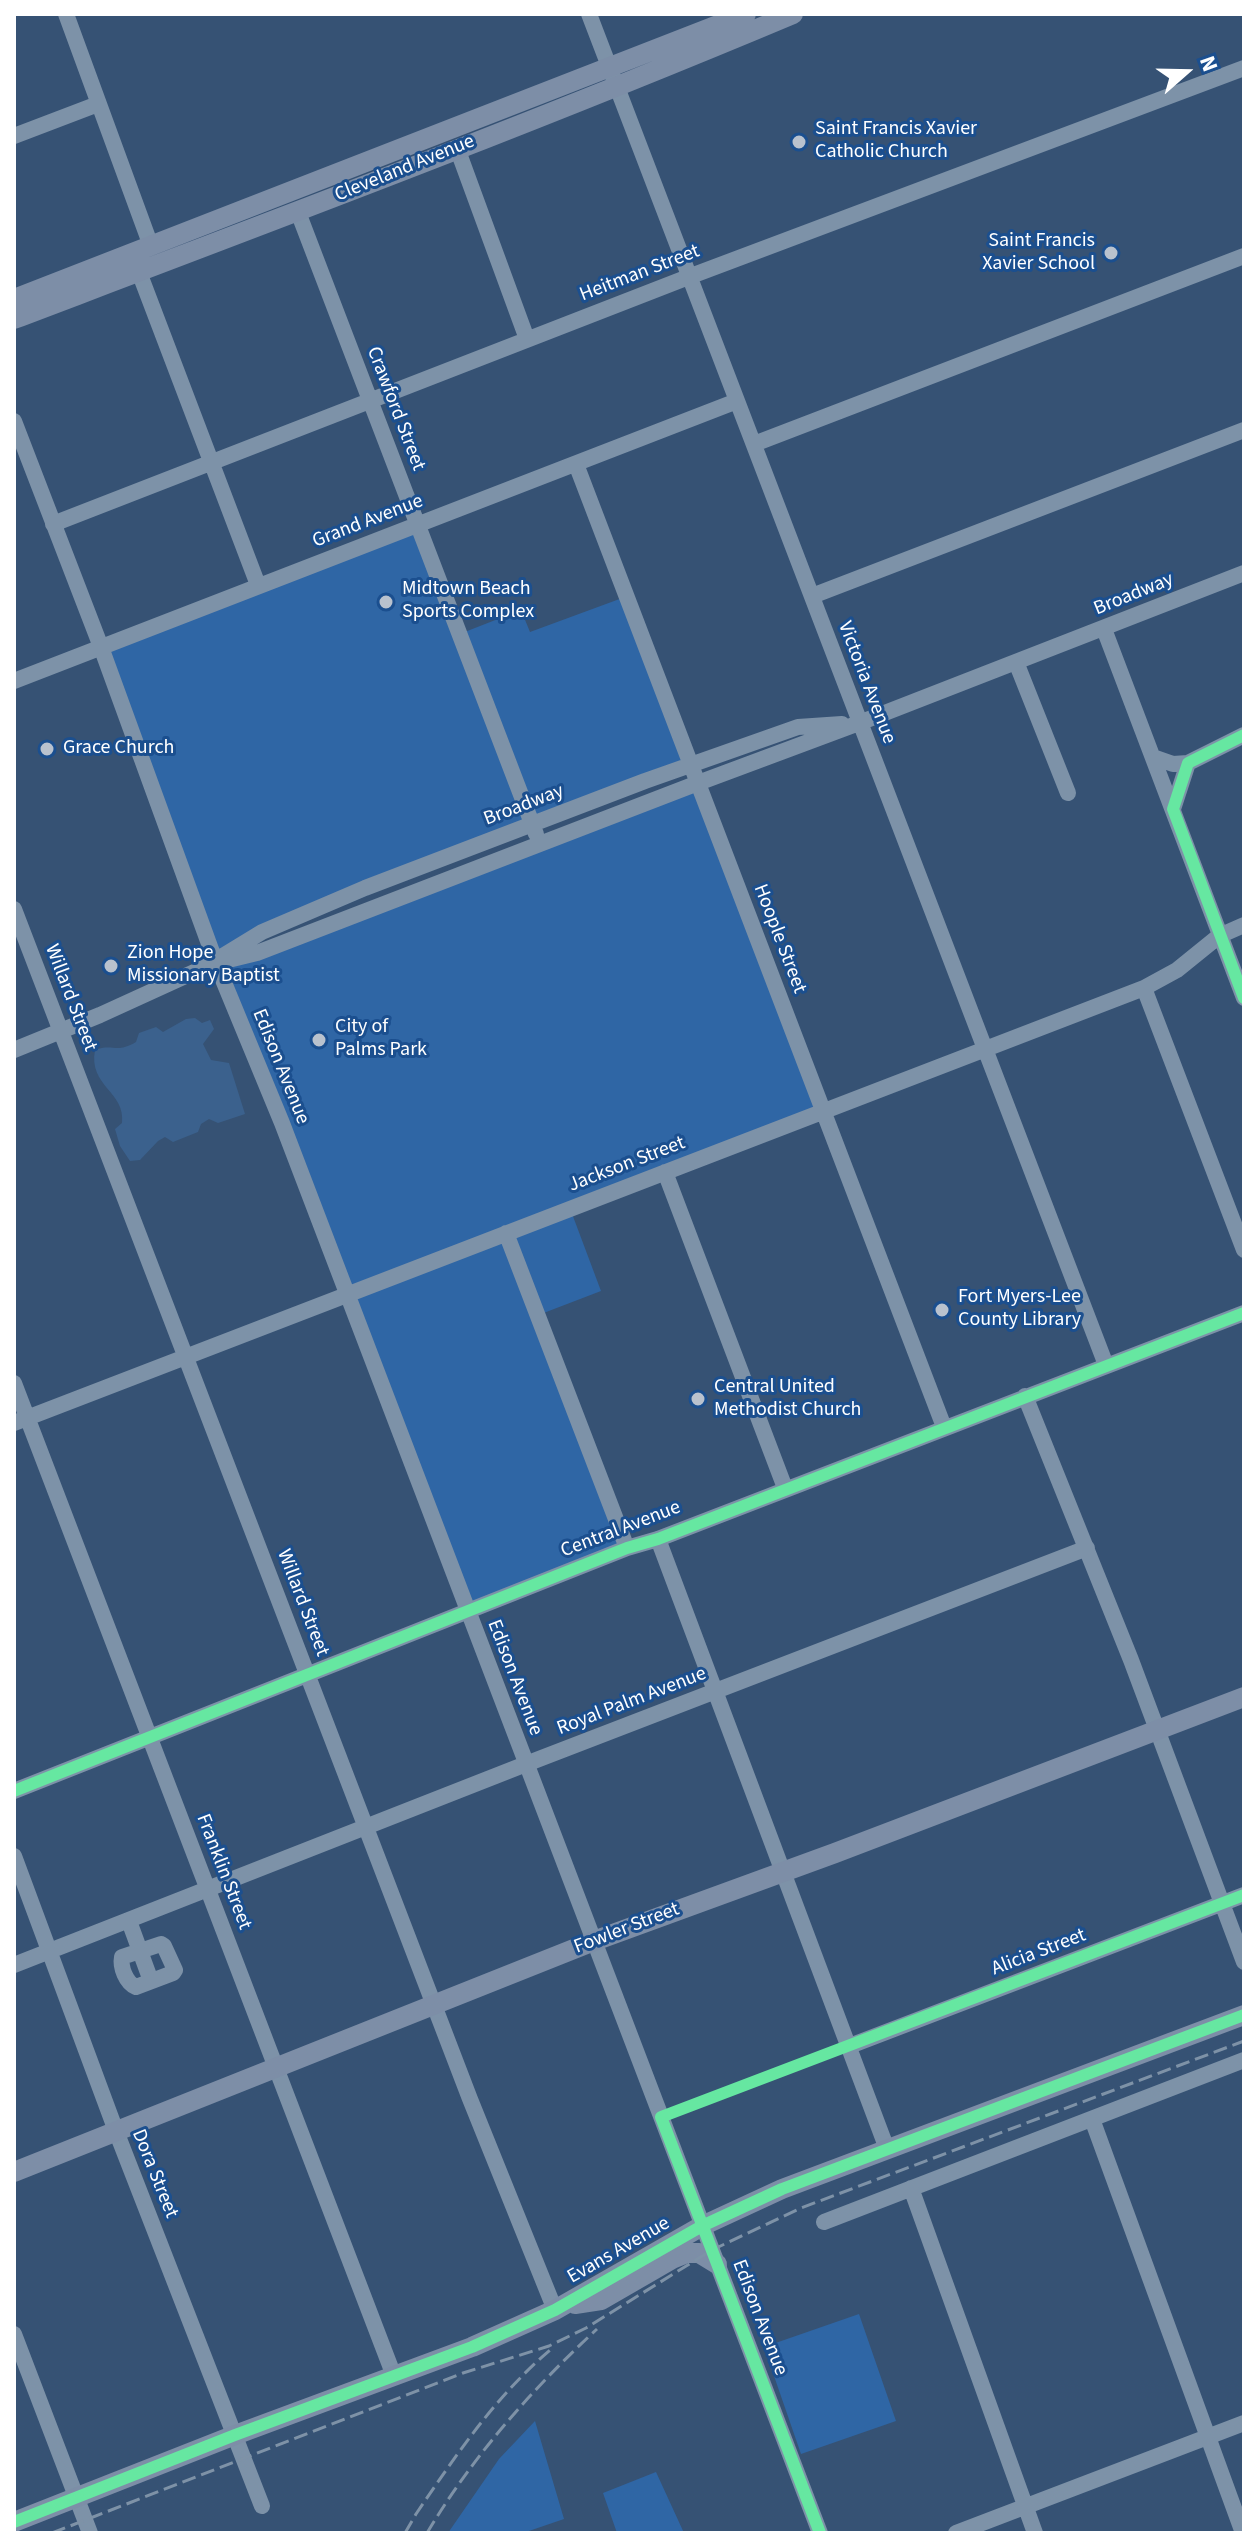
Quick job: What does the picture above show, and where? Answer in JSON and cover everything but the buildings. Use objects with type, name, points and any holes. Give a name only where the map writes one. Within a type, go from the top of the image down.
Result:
[{"type":"main road","name":"Cleveland Avenue","points":[[14,319],[298,212],[457,148],[746,14]]},
{"type":"main road","name":"Cleveland Avenue","points":[[14,299],[333,175],[793,14]]},
{"type":"main road","points":[[298,212],[313,192],[333,175]]},
{"type":"main road","name":"Fowler Street","points":[[14,2172],[594,1941],[1244,1697]]},
{"type":"main road","name":"Evans Avenue","points":[[14,2522],[472,2347],[559,2308],[702,2226],[782,2189],[1244,2015]]},
{"type":"main road","points":[[559,2308],[601,2300],[687,2253],[699,2253],[717,2264]]},
{"type":"street","points":[[66,14],[151,246]]},
{"type":"street","name":"Victoria Avenue","points":[[589,14],[1106,1365]]},
{"type":"street","name":"Heitman Street","points":[[53,524],[691,276],[1244,68]]},
{"type":"street","points":[[14,136],[98,104]]},
{"type":"street","points":[[457,148],[527,339]]},
{"type":"street","name":"Crawford Street","points":[[298,212],[540,845]]},
{"type":"street","points":[[754,444],[1244,256]]},
{"type":"street","points":[[139,272],[258,585]]},
{"type":"street","name":"Grand Avenue","points":[[14,681],[737,401]]},
{"type":"street","name":"Edison Avenue","points":[[14,421],[101,647],[216,963],[282,1123],[820,2533]]},
{"type":"street","points":[[812,596],[1244,430]]},
{"type":"street","name":"Hoople Street","points":[[576,464],[944,1427]]},
{"type":"street","name":"Broadway","points":[[14,1050],[216,963],[257,953],[1244,573]]},
{"type":"street","points":[[1104,629],[1244,998]]},
{"type":"street","points":[[1016,662],[1068,793]]},
{"type":"street","name":"Broadway","points":[[216,963],[262,932],[365,888],[690,764],[798,727],[859,723]]},
{"type":"street","points":[[1153,757],[1173,764],[1188,763],[1244,735]]},
{"type":"street","points":[[1173,809],[1188,763]]},
{"type":"street","name":"Willard Street","points":[[14,909],[501,2178],[559,2308]]},
{"type":"street","name":"Jackson Street","points":[[21,1420],[1144,988],[1177,970],[1219,936],[1244,925]]},
{"type":"street","points":[[1144,988],[1244,1250]]},
{"type":"street","points":[[665,1172],[785,1488]]},
{"type":"street","points":[[506,1233],[627,1548]]},
{"type":"street","name":"Central Avenue","points":[[14,1791],[627,1548],[658,1539],[1244,1313]]},
{"type":"street","name":"Franklin Street","points":[[14,1383],[21,1420],[149,1738],[394,2376]]},
{"type":"street","points":[[1025,1396],[1178,1780],[1244,1962]]},
{"type":"street","points":[[658,1539],[887,2149]]},
{"type":"street","name":"Royal Palm Avenue","points":[[14,1965],[1087,1548]]},
{"type":"street","name":"Dora Street","points":[[14,1856],[116,2131],[262,2506]]},
{"type":"street","name":"Alicia Street","points":[[847,2047],[1244,1895]]},
{"type":"street","points":[[129,1921],[140,1951]]},
{"type":"street","points":[[161,1944],[175,1970],[133,1986],[121,1964],[122,1957],[140,1951],[161,1944]]},
{"type":"street","points":[[824,2222],[1244,2060]]},
{"type":"street","points":[[1092,2119],[1243,2533]]},
{"type":"street","points":[[911,2188],[1035,2533]]},
{"type":"street","points":[[14,2334],[90,2533]]},
{"type":"street","points":[[956,2533],[1244,2423]]},
{"type":"shaded area","points":[[415,527],[457,635],[521,610],[530,632],[625,597],[687,762],[217,958],[105,648]]},
{"type":"shaded area","name":"City of Palms Park","points":[[696,786],[819,1109],[348,1291],[220,964]]},
{"type":"shaded area","points":[[195,1018],[202,1023],[210,1020],[214,1029],[203,1044],[211,1060],[229,1063],[245,1114],[218,1123],[209,1119],[201,1124],[198,1132],[173,1142],[165,1137],[140,1160],[130,1161],[120,1146],[115,1129],[122,1123],[122,1112],[97,1072],[95,1050],[124,1047],[136,1042],[139,1033],[156,1027],[163,1032],[186,1019]]},
{"type":"shaded area","points":[[571,1211],[601,1291],[541,1314],[511,1234]]},
{"type":"shaded area","points":[[505,1236],[624,1546],[469,1609],[350,1296]]},
{"type":"shaded area","points":[[859,2314],[896,2421],[801,2454],[764,2347]]},
{"type":"shaded area","points":[[535,2421],[564,2519],[523,2533],[448,2533],[499,2459]]},
{"type":"shaded area","points":[[656,2472],[684,2533],[617,2533],[603,2493]]},
{"type":"railway","points":[[52,2533],[463,2373],[549,2346],[586,2328],[712,2250],[801,2208],[1244,2041]]},
{"type":"railway","points":[[427,2533],[504,2425],[597,2329]]},
{"type":"railway","points":[[405,2533],[477,2428],[511,2387],[550,2350]]},
{"type":"cycle path","points":[[1244,735],[1188,763],[1173,809],[1244,998]]},
{"type":"cycle path","points":[[14,1791],[627,1548],[658,1539],[1244,1313]]},
{"type":"cycle path","points":[[820,2533],[661,2117],[1244,1895]]},
{"type":"cycle path","points":[[14,2522],[472,2347],[555,2310],[702,2226],[782,2189],[1244,2015]]},
{"type":"place","name":"Saint Francis Xavier Catholic Church","points":[[799,142]]},
{"type":"place","name":"Saint Francis Xavier School","points":[[1111,253]]},
{"type":"place","name":"Midtown Beach Sports Complex","points":[[386,602]]},
{"type":"place","name":"Grace Church","points":[[47,749]]},
{"type":"place","name":"Zion Hope Missionary Baptist","points":[[111,966]]},
{"type":"place","name":"City of Palms Park","points":[[319,1040]]},
{"type":"place","name":"Fort Myers-Lee County Library","points":[[942,1310]]},
{"type":"place","name":"Central United Methodist Church","points":[[698,1399]]}]
